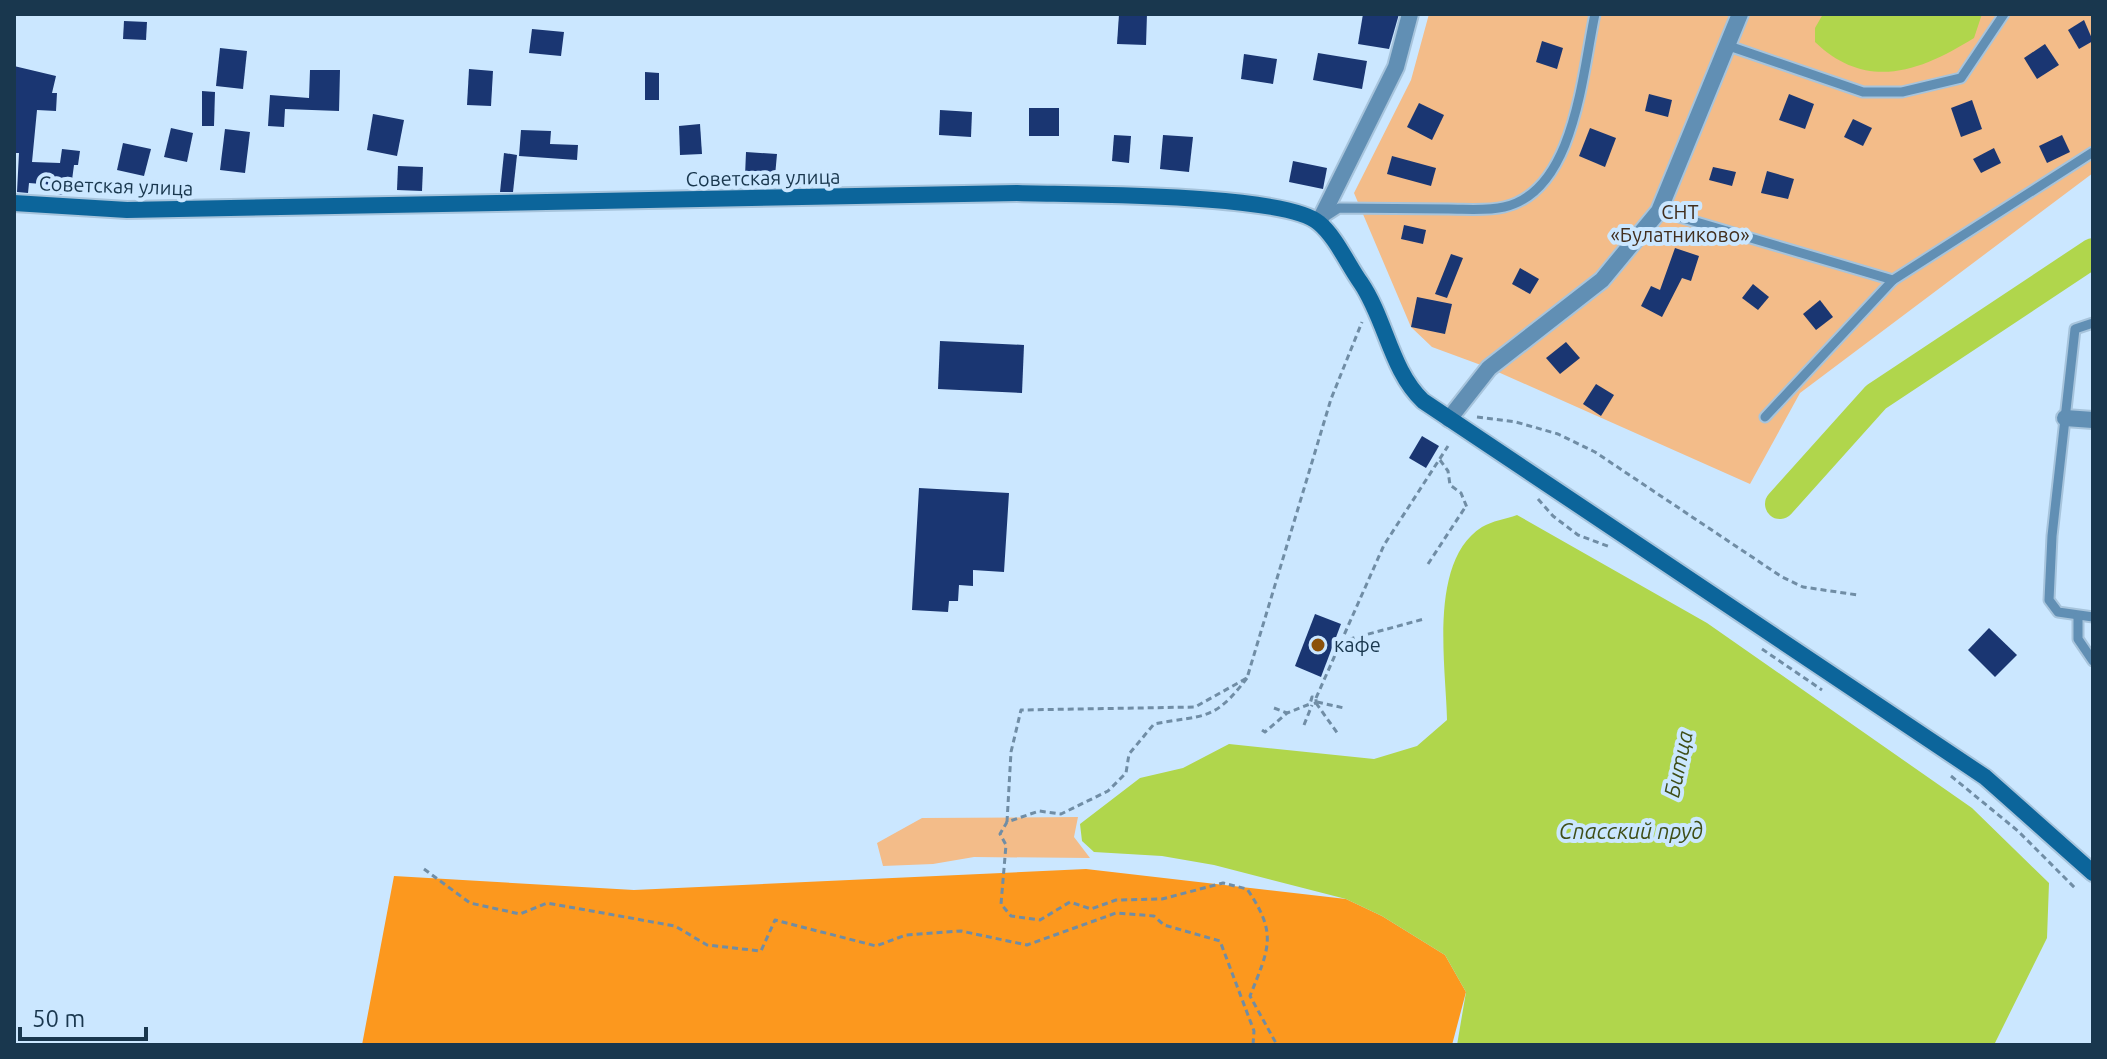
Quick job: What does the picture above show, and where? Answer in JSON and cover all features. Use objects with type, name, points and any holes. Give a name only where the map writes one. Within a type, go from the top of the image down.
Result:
[{"type":"street","points":[[1410,14],[1396,67],[1319,222],[1371,298],[1409,388],[1449,419],[1985,777],[2093,873]]},
{"type":"street","points":[[1449,419],[1489,368],[1602,280],[1659,211],[1740,14]]},
{"type":"street","name":"Советская улица","points":[[14,203],[127,210],[1017,193],[1192,199],[1280,209],[1319,222]]},
{"type":"street","points":[[2065,418],[2093,420]]},
{"type":"lane","points":[[1319,222],[1339,208],[1503,208],[1526,199],[1552,174],[1569,137],[1595,14]]},
{"type":"lane","points":[[1726,45],[1863,92],[1902,92],[1961,78],[2004,14]]},
{"type":"lane","points":[[1765,417],[1893,280],[2093,152]]},
{"type":"lane","points":[[1659,211],[1893,280]]},
{"type":"lane","points":[[2093,323],[2075,329],[2052,536],[2049,600],[2058,612],[2093,617]]},
{"type":"lane","points":[[2078,617],[2078,639],[2093,661]]},
{"type":"path","points":[[1007,822],[1039,811],[1061,814],[1108,791],[1126,773],[1129,754],[1154,724],[1202,719],[1231,699],[1247,678],[1331,399],[1363,319],[1369,332]]},
{"type":"path","points":[[1449,419],[1470,416],[1516,422],[1558,434],[1595,452],[1782,577],[1803,587],[1858,595]]},
{"type":"path","points":[[1304,725],[1384,545],[1448,446]]},
{"type":"path","points":[[1428,564],[1467,508],[1461,493],[1450,485],[1448,471],[1439,460]]},
{"type":"path","points":[[1536,497],[1553,516],[1578,535],[1618,552]]},
{"type":"path","points":[[1339,642],[1424,619]]},
{"type":"path","points":[[1754,643],[1778,663],[1827,693]]},
{"type":"path","points":[[1247,678],[1195,707],[1021,710],[1011,752],[1007,822],[1000,834],[1006,845],[1001,904],[1011,916],[1040,920],[1070,902],[1091,909],[1116,900],[1162,899],[1223,883],[1247,889],[1267,921],[1268,943],[1250,996],[1277,1045]]},
{"type":"path","points":[[1314,702],[1338,734]]},
{"type":"path","points":[[1262,730],[1265,732],[1287,713],[1314,702],[1344,708]]},
{"type":"path","points":[[1274,708],[1287,713]]},
{"type":"path","points":[[1942,769],[2018,831],[2076,889]]},
{"type":"path","points":[[424,869],[470,903],[520,914],[547,903],[675,926],[707,945],[761,951],[775,920],[876,946],[906,935],[961,931],[1027,945],[1116,913],[1154,916],[1164,925],[1220,941],[1254,1031],[1253,1045]]},
{"type":"green space","name":"СНТ «Булатниково»","points":[[1429,14],[2093,14],[2093,173],[1800,393],[1750,484],[1489,368],[1432,347],[1411,327],[1354,193],[1411,80]]},
{"type":"green space","points":[[1078,817],[1074,837],[1090,858],[974,857],[933,864],[883,866],[877,843],[922,818]]},
{"type":"shaded area","points":[[1086,869],[1346,899],[1382,916],[1445,955],[1466,992],[1452,1045],[362,1045],[394,876],[634,890]]},
{"type":"water","points":[[1823,14],[1982,14],[1974,38],[1954,50],[1914,67],[1874,71],[1854,67],[1835,58],[1815,42],[1815,28]]},
{"type":"water","name":"Спасский пруд","points":[[1517,515],[1707,623],[1972,808],[2049,883],[2047,938],[1994,1045],[1457,1045],[1466,992],[1445,955],[1382,916],[1346,899],[1214,865],[1162,856],[1094,852],[1082,841],[1080,824],[1140,778],[1183,768],[1229,744],[1374,759],[1417,746],[1447,720],[1444,616],[1454,564],[1465,543],[1482,527]]},
{"type":"building","points":[[1119,14],[1147,14],[1146,45],[1117,44]]},
{"type":"building","points":[[1363,14],[1399,14],[1389,49],[1358,44]]},
{"type":"building","points":[[2084,20],[2093,41],[2079,49],[2068,30]]},
{"type":"building","points":[[124,21],[147,22],[146,40],[123,39]]},
{"type":"building","points":[[532,29],[564,32],[561,56],[529,53]]},
{"type":"building","points":[[1542,41],[1563,48],[1557,69],[1536,62]]},
{"type":"building","points":[[2045,44],[2059,65],[2037,79],[2024,58]]},
{"type":"building","points":[[220,48],[247,51],[243,89],[216,86]]},
{"type":"building","points":[[1318,53],[1367,61],[1362,89],[1313,80]]},
{"type":"building","points":[[1244,54],[1277,59],[1273,84],[1241,79]]},
{"type":"building","points":[[14,66],[56,76],[52,93],[57,93],[56,111],[37,110],[32,162],[60,163],[62,149],[80,151],[78,165],[74,165],[70,195],[53,194],[54,185],[29,183],[28,193],[17,192],[19,153],[14,153]]},
{"type":"building","points":[[469,69],[493,71],[491,106],[467,105]]},
{"type":"building","points":[[310,70],[340,70],[339,111],[285,109],[284,127],[268,126],[270,95],[309,98]]},
{"type":"building","points":[[645,72],[659,73],[659,100],[645,100]]},
{"type":"building","points":[[202,91],[215,92],[214,126],[202,126]]},
{"type":"building","points":[[1649,94],[1672,100],[1668,117],[1645,111]]},
{"type":"building","points":[[1789,94],[1814,104],[1805,129],[1779,120]]},
{"type":"building","points":[[1972,100],[1982,129],[1961,137],[1951,108]]},
{"type":"building","points":[[1419,103],[1444,115],[1432,140],[1407,127]]},
{"type":"building","points":[[1029,108],[1059,108],[1059,136],[1029,136]]},
{"type":"building","points":[[940,110],[972,112],[971,137],[939,135]]},
{"type":"building","points":[[373,114],[404,120],[397,156],[367,150]]},
{"type":"building","points":[[1853,119],[1872,128],[1863,146],[1844,137]]},
{"type":"building","points":[[700,124],[702,154],[680,155],[679,126]]},
{"type":"building","points":[[171,128],[193,133],[187,162],[164,157]]},
{"type":"building","points":[[1590,128],[1616,138],[1605,167],[1579,156]]},
{"type":"building","points":[[225,129],[250,132],[245,173],[220,170]]},
{"type":"building","points":[[521,130],[551,131],[550,144],[578,145],[577,160],[519,156]]},
{"type":"building","points":[[1114,135],[1131,136],[1129,163],[1112,161]]},
{"type":"building","points":[[1163,135],[1193,137],[1189,172],[1160,169]]},
{"type":"building","points":[[2062,135],[2070,152],[2047,163],[2039,146]]},
{"type":"building","points":[[123,143],[151,149],[144,176],[117,170]]},
{"type":"building","points":[[1994,148],[2001,163],[1981,173],[1973,159]]},
{"type":"building","points":[[746,152],[777,154],[775,176],[769,176],[768,187],[738,187],[739,175],[745,176]]},
{"type":"building","points":[[504,153],[517,155],[513,192],[500,192]]},
{"type":"building","points":[[1392,156],[1436,168],[1431,186],[1387,174]]},
{"type":"building","points":[[1293,161],[1327,168],[1323,189],[1289,182]]},
{"type":"building","points":[[398,166],[423,167],[422,191],[397,190]]},
{"type":"building","points":[[1713,167],[1736,172],[1732,186],[1709,180]]},
{"type":"building","points":[[1767,171],[1794,179],[1788,199],[1761,193]]},
{"type":"building","points":[[1404,225],[1426,230],[1423,244],[1401,239]]},
{"type":"building","points":[[1675,248],[1699,256],[1691,281],[1682,278],[1662,317],[1641,306],[1651,286],[1660,290]]},
{"type":"building","points":[[1451,254],[1463,258],[1447,298],[1435,294]]},
{"type":"building","points":[[1520,268],[1539,279],[1530,294],[1512,284]]},
{"type":"building","points":[[1753,284],[1769,297],[1758,310],[1742,298]]},
{"type":"building","points":[[1417,297],[1452,304],[1445,334],[1411,327]]},
{"type":"building","points":[[1820,300],[1833,317],[1816,330],[1803,314]]},
{"type":"building","points":[[940,341],[1024,345],[1022,393],[938,389]]},
{"type":"building","points":[[1566,342],[1580,358],[1560,374],[1546,358]]},
{"type":"building","points":[[1596,384],[1614,395],[1601,416],[1583,404]]},
{"type":"building","points":[[1422,436],[1439,446],[1426,468],[1409,458]]},
{"type":"building","points":[[919,488],[1009,493],[1004,572],[973,570],[973,586],[959,585],[958,601],[949,601],[948,612],[912,610]]},
{"type":"building","name":"кафе","points":[[1315,614],[1341,624],[1321,677],[1295,666]]},
{"type":"building","points":[[1989,628],[2017,655],[1995,677],[1968,650]]},
{"type":"waterway","name":"Битца","points":[[1780,504],[1876,397],[2093,253]]},
{"type":"place","name":"кафе","points":[[1318,645]]}]
